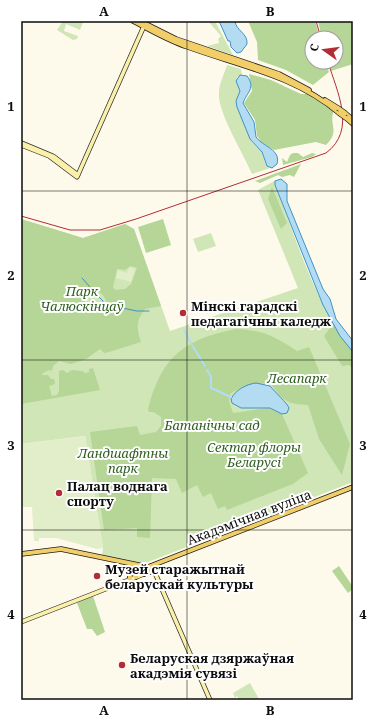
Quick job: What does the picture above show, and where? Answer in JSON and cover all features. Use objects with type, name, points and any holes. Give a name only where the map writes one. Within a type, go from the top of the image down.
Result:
[{"type":"main road","points":[[132,21],[182,45],[227,58]]},
{"type":"main road","points":[[142,21],[176,39],[289,82],[339,111],[353,124]]},
{"type":"main road","points":[[345,116],[353,120]]},
{"type":"main road","name":"Акадэмічная вуліца","points":[[152,566],[353,487]]},
{"type":"main road","points":[[21,554],[61,549],[144,568],[152,566]]},
{"type":"main road","points":[[129,564],[130,579]]},
{"type":"main road","points":[[135,566],[138,571],[136,577]]},
{"type":"main road","points":[[144,574],[152,566]]},
{"type":"street","points":[[21,144],[57,158],[77,176],[144,27],[142,21]]},
{"type":"street","points":[[152,566],[210,700]]},
{"type":"street","points":[[21,622],[130,579],[154,572]]},
{"type":"green space","points":[[63,21],[83,22],[80,30],[66,24],[64,31],[78,36],[77,39],[73,40],[57,30]]},
{"type":"green space","points":[[208,21],[215,21],[233,55],[207,46],[219,43],[218,39],[221,36]]},
{"type":"green space","points":[[248,21],[315,21],[318,30],[304,30],[304,70],[328,70],[329,72],[313,85],[286,70],[258,60],[257,42]]},
{"type":"green space","points":[[318,21],[353,21],[353,64],[344,67],[344,30],[320,30]]},
{"type":"green space","points":[[227,65],[241,69],[242,75],[237,77],[240,91],[237,98],[251,141],[261,151],[266,165],[270,168],[252,174],[227,124],[220,104],[219,88]]},
{"type":"green space","points":[[249,74],[271,80],[301,94],[309,94],[334,110],[332,120],[334,132],[326,145],[316,142],[274,150],[261,142],[257,136],[255,120],[244,103],[252,91]]},
{"type":"green space","points":[[293,153],[298,153],[303,157],[312,153],[316,154],[312,157],[283,165],[282,158],[287,162],[290,155]]},
{"type":"green space","points":[[301,164],[294,177],[290,175],[282,177],[278,175],[260,183],[255,181]]},
{"type":"green space","name":"Батанічны сад","points":[[276,180],[275,185],[308,272],[328,314],[353,352],[353,482],[143,564],[102,555],[103,548],[85,436],[21,444],[21,219],[83,238],[125,224],[134,229],[170,331],[298,288],[258,190]]},
{"type":"green space","points":[[272,187],[287,223],[281,229],[268,199]]},
{"type":"green space","name":"Парк Чалюскінцаў","points":[[21,219],[83,238],[125,224],[134,229],[161,306],[145,309],[140,317],[138,321],[138,332],[141,342],[104,353],[100,349],[86,359],[71,364],[59,361],[53,366],[52,371],[49,370],[42,375],[48,375],[51,379],[54,379],[55,384],[49,386],[52,396],[57,395],[59,391],[59,371],[63,370],[67,373],[72,370],[82,371],[85,373],[89,372],[89,369],[93,368],[100,390],[21,404]],"holes":[[[131,266],[137,268],[131,284],[125,289],[115,290],[113,287],[117,269],[125,270]],[[94,290],[102,294],[107,302],[107,308],[102,313],[93,311],[83,298],[89,291]]]},
{"type":"green space","points":[[163,219],[171,245],[146,253],[138,227]]},
{"type":"green space","points":[[211,233],[216,246],[198,252],[193,239]]},
{"type":"green space","points":[[129,267],[135,269],[131,282],[116,278],[118,270],[127,273]]},
{"type":"green space","points":[[333,324],[353,352],[353,369],[349,365],[342,366],[324,336]]},
{"type":"green space","points":[[236,329],[261,332],[282,341],[297,351],[309,347],[350,444],[342,475],[319,439],[308,405],[295,404],[282,398],[271,384],[249,385],[230,394],[229,401],[233,413],[268,408],[282,414],[308,473],[293,484],[227,510],[225,506],[218,509],[211,493],[203,497],[197,485],[182,493],[176,479],[152,478],[150,538],[137,537],[137,528],[104,530],[90,432],[137,426],[140,435],[156,432],[161,426],[161,417],[154,412],[149,412],[148,409],[153,391],[168,363],[177,353],[202,338]]},
{"type":"green space","points":[[85,436],[103,548],[97,549],[56,538],[39,538],[39,541],[34,541],[32,507],[21,507],[21,444]]},
{"type":"green space","points":[[339,566],[353,587],[353,589],[348,593],[332,571]]},
{"type":"green space","points":[[93,596],[105,632],[97,636],[92,629],[87,629],[77,603]]},
{"type":"green space","points":[[250,683],[259,699],[239,700],[237,696],[235,698],[233,693]]},
{"type":"water","points":[[219,21],[235,21],[237,27],[247,40],[247,44],[241,52],[237,53],[231,47],[230,41],[228,41]]},
{"type":"water","points":[[240,75],[247,76],[250,80],[251,87],[243,103],[254,122],[256,137],[274,152],[278,159],[277,164],[272,168],[267,166],[262,152],[250,139],[237,107],[236,101],[240,91],[236,81]]},
{"type":"water","points":[[281,179],[287,184],[287,201],[323,289],[330,299],[336,319],[353,341],[353,352],[340,336],[323,305],[275,185],[275,181]]},
{"type":"water","points":[[256,383],[270,386],[288,406],[289,408],[287,413],[282,414],[270,408],[241,408],[232,403],[231,399],[238,390]]},
{"type":"waterway","points":[[82,278],[98,296]]},
{"type":"waterway","points":[[99,297],[103,301]]},
{"type":"waterway","points":[[103,302],[106,305]]},
{"type":"waterway","points":[[112,306],[137,311],[149,311]]},
{"type":"waterway","points":[[184,330],[191,343]]},
{"type":"waterway","points":[[192,345],[205,366]]},
{"type":"waterway","points":[[207,370],[211,377],[211,388],[231,397]]},
{"type":"railway","points":[[316,21],[319,30]]},
{"type":"railway","points":[[21,216],[70,230],[100,230],[326,153],[335,144],[341,133],[343,122],[342,110],[330,70]]},
{"type":"place","name":"Мінскі гарадскі педагагічны каледж","points":[[183,313]]},
{"type":"place","name":"Палац воднага спорту","points":[[59,493]]},
{"type":"place","name":"Музей старажытнай беларускай культуры","points":[[97,576]]},
{"type":"place","name":"Беларуская дзяржаўная акадэмія сувязі","points":[[122,665]]},
{"type":"park label","name":"Лесапарк","points":[[297,378]]},
{"type":"park label","name":"Сектар флоры Беларусі","points":[[254,454]]},
{"type":"park label","name":"Ландшафтны парк","points":[[123,460]]}]
